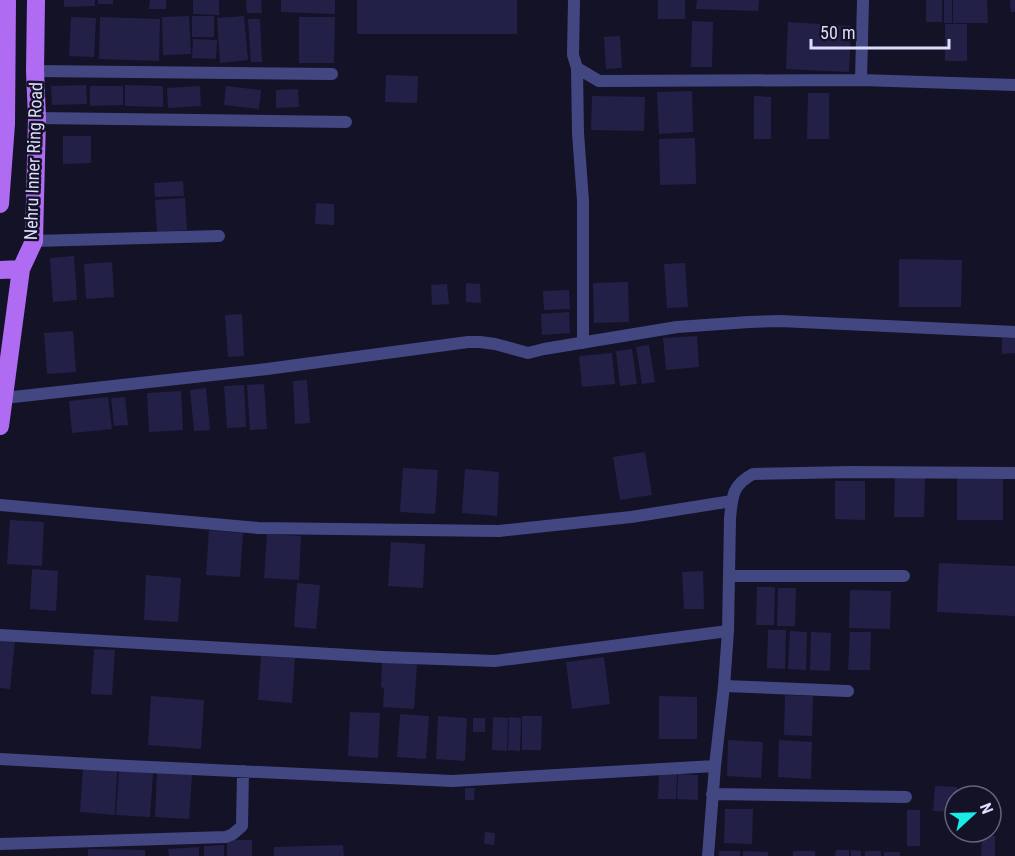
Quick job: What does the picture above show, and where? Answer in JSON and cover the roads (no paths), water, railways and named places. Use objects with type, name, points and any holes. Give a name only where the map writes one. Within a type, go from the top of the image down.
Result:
[{"type":"main road","points":[[0,204],[6,124],[8,0]]},
{"type":"main road","name":"Nehru Inner Ring Road","points":[[0,426],[4,398],[9,295],[34,241],[37,118],[36,0]]},
{"type":"main road","points":[[0,270],[21,269]]},
{"type":"street","points":[[574,0],[573,56],[577,68],[578,133],[584,201],[583,343]]},
{"type":"street","points":[[861,80],[863,0]]},
{"type":"street","points":[[577,68],[599,81],[861,80],[1015,85]]},
{"type":"street","points":[[35,71],[332,74]]},
{"type":"street","points":[[37,118],[346,122]]},
{"type":"street","points":[[34,241],[219,236]]},
{"type":"street","points":[[4,398],[267,369],[468,342],[495,344],[528,353],[677,327],[780,321],[1015,332]]},
{"type":"street","points":[[708,856],[712,794],[724,686],[732,501],[736,488],[753,474],[1015,473]]},
{"type":"street","points":[[0,505],[258,528],[499,531],[631,517],[732,501]]},
{"type":"street","points":[[729,576],[904,576]]},
{"type":"street","points":[[0,635],[383,657],[495,661],[728,631]]},
{"type":"street","points":[[724,686],[848,691]]},
{"type":"street","points":[[0,759],[452,781],[715,766]]},
{"type":"street","points":[[0,844],[226,837],[242,826],[243,771]]},
{"type":"street","points":[[712,794],[906,797]]}]
